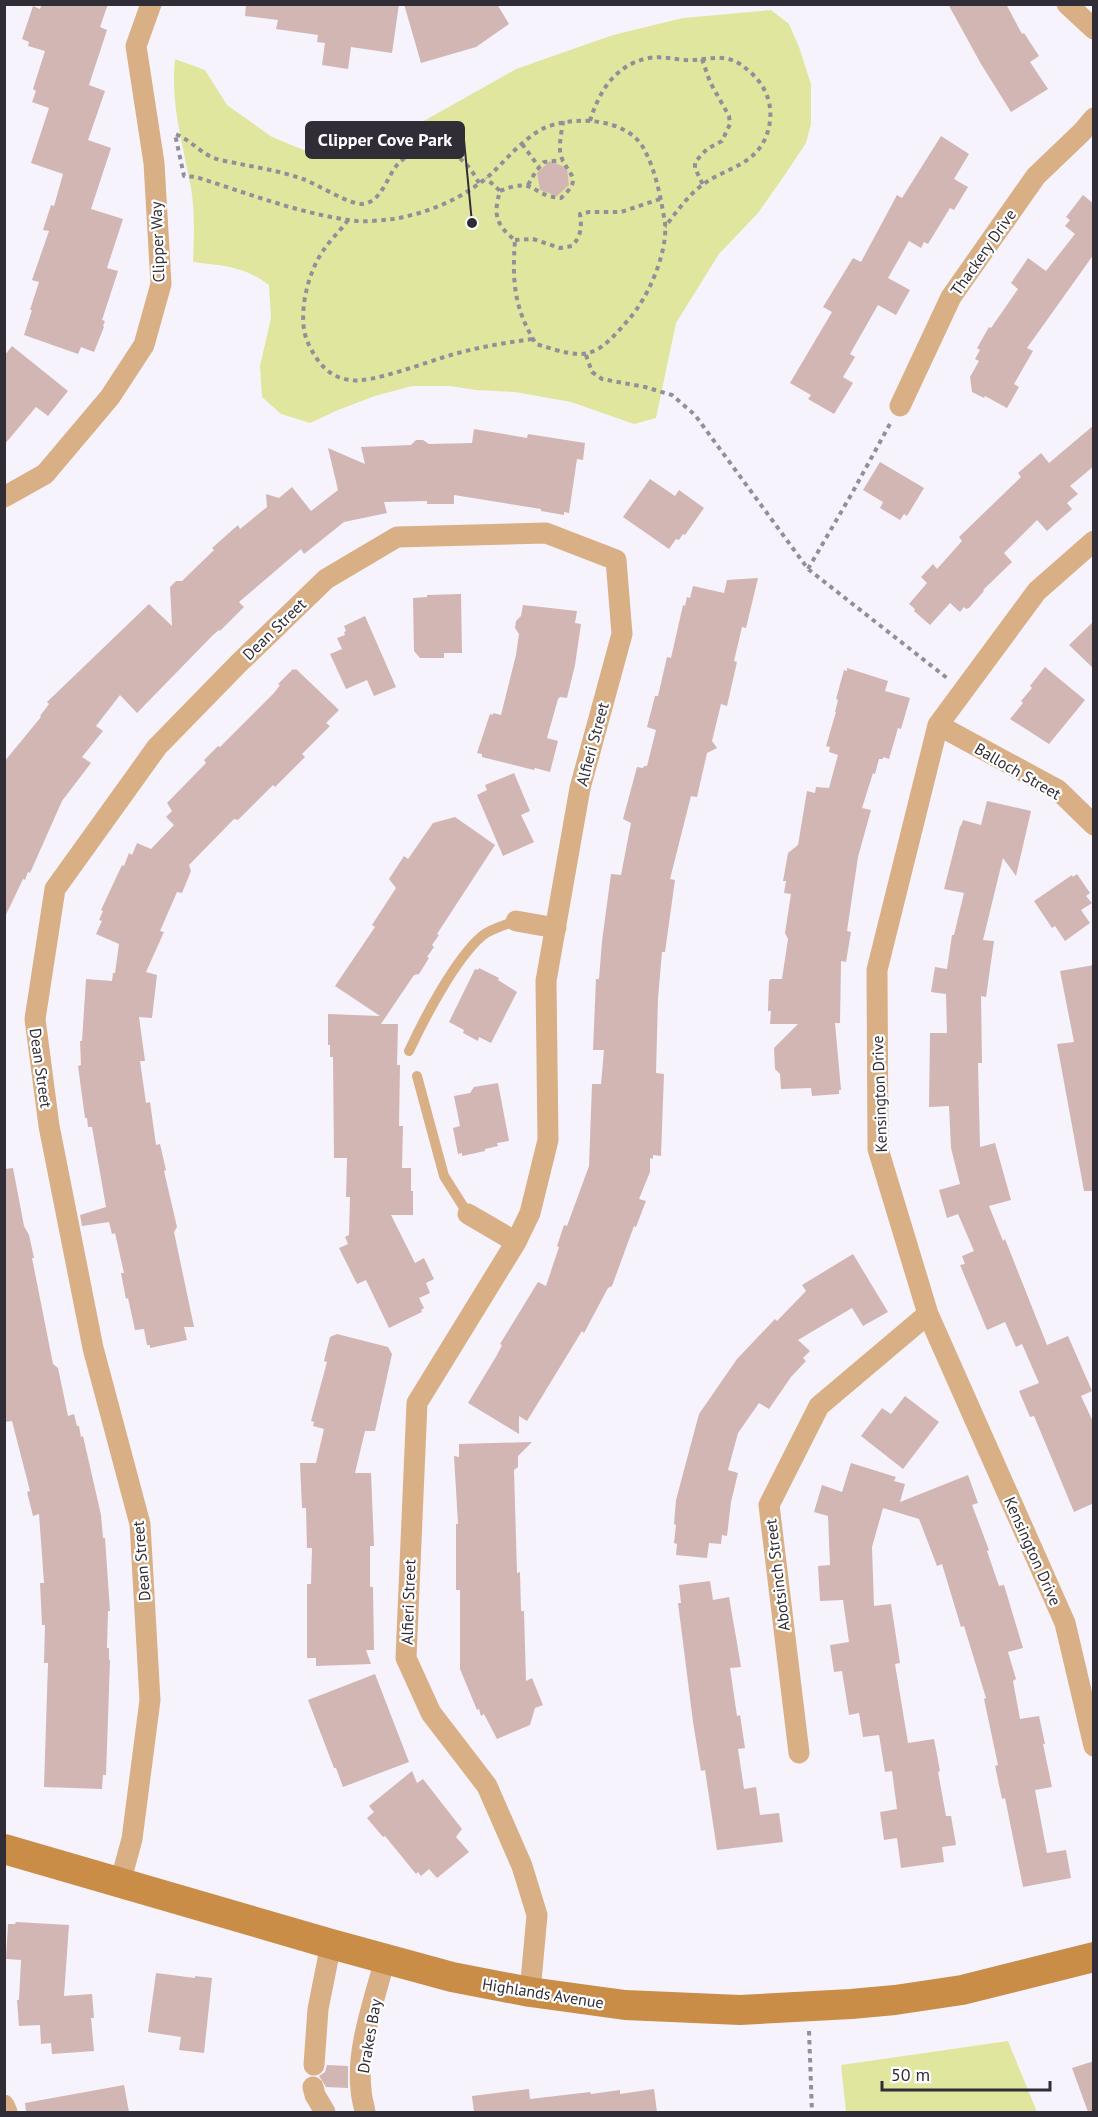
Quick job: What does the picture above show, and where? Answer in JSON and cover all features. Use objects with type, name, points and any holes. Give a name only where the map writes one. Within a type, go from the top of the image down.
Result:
[{"type":"main road","name":"Highlands Avenue","points":[[4,1850],[452,1977],[530,1992],[655,2008],[740,2010],[895,2000],[962,1990],[1094,1957]]},
{"type":"street","name":"Clipper Way","points":[[4,497],[45,474],[110,396],[144,345],[161,284],[154,163],[136,46],[151,4]]},
{"type":"street","points":[[1067,4],[1094,29]]},
{"type":"street","name":"Thackery Drive","points":[[900,406],[951,297],[1036,176],[1094,118]]},
{"type":"street","name":"Dean Street","points":[[120,1883],[132,1839],[150,1700],[140,1524],[93,1348],[49,1126],[34,1019],[55,889],[157,747],[326,579],[397,537],[546,533],[616,560]]},
{"type":"street","name":"Kensington Drive","points":[[1094,541],[1037,591],[938,725],[877,970],[878,1149],[928,1314],[1065,1623],[1094,1746]]},
{"type":"street","name":"Alfieri Street","points":[[530,1992],[537,1915],[522,1866],[487,1786],[431,1713],[406,1658],[417,1403],[516,1242],[530,1213],[548,1140],[546,981],[580,788],[622,634],[616,560]]},
{"type":"street","name":"Balloch Street","points":[[938,725],[1058,790],[1094,825]]},
{"type":"street","points":[[516,921],[556,928]]},
{"type":"street","points":[[468,1214],[516,1242]]},
{"type":"street","name":"Abotsinch Street","points":[[799,1753],[769,1505],[819,1406],[928,1314]]},
{"type":"street","points":[[314,2064],[318,2009],[331,1944]]},
{"type":"street","name":"Drakes Bay","points":[[365,2112],[360,2088],[361,2067],[368,2025],[386,1959]]},
{"type":"street","points":[[313,2086],[318,2103],[325,2112]]},
{"type":"street","points":[[4,2105],[7,2112]]},
{"type":"lane","points":[[409,1051],[424,1020],[463,957],[483,935],[516,921]]},
{"type":"lane","points":[[417,1076],[444,1176],[468,1214]]},
{"type":"path","points":[[590,121],[600,93],[608,82],[635,62],[650,58],[670,57],[686,60],[722,58],[738,62],[756,77],[767,93],[771,110],[770,127],[762,144],[749,159],[703,185],[682,204],[665,227]]},
{"type":"path","points":[[702,59],[710,82],[729,116],[730,124],[722,141],[707,148],[695,162],[694,168],[703,185]]},
{"type":"path","points":[[500,191],[516,184],[528,184],[549,197],[561,198],[570,190],[573,183],[571,172],[560,155],[563,121]]},
{"type":"path","points":[[478,183],[473,172],[461,159],[442,149],[423,150],[408,155],[402,160],[375,198],[363,204],[351,202],[301,178],[214,159],[200,151],[187,139],[175,134],[184,176],[196,177],[263,198],[360,222],[394,219],[433,209],[465,194],[486,178],[540,130],[563,121],[590,121],[611,125],[631,135],[644,147],[654,172],[665,227],[661,259],[649,288],[632,316],[610,341],[586,355],[563,353],[536,344],[519,312],[514,288],[515,240]]},
{"type":"path","points":[[522,144],[540,167]]},
{"type":"path","points":[[528,184],[544,162],[563,160]]},
{"type":"path","points":[[486,178],[500,191]]},
{"type":"path","points":[[500,191],[496,215],[503,230],[515,240],[533,239],[560,248],[572,246],[579,238],[582,226],[580,214],[621,212],[660,199]]},
{"type":"path","points":[[348,220],[325,248],[312,273],[303,313],[305,337],[316,360],[328,372],[351,381],[375,377],[462,352],[532,339]]},
{"type":"path","points":[[586,355],[592,372],[602,379],[672,395],[695,415],[808,569],[963,691]]},
{"type":"path","points":[[808,569],[900,406]]},
{"type":"path","points":[[807,2007],[813,2112]]},
{"type":"green space","points":[[771,10],[789,24],[811,84],[811,124],[806,143],[758,213],[719,254],[676,323],[656,418],[634,424],[571,402],[515,392],[450,386],[412,386],[375,396],[310,423],[281,414],[262,397],[260,366],[271,318],[269,285],[242,270],[193,262],[193,206],[174,92],[175,59],[205,70],[227,105],[272,137],[311,153],[381,145],[516,69],[613,35],[683,18]]},
{"type":"green space","points":[[1008,2041],[1037,2112],[846,2112],[841,2065]]},
{"type":"building","points":[[42,4],[108,4],[100,27],[107,30],[89,85],[105,91],[88,140],[111,148],[91,209],[123,219],[107,268],[118,271],[102,320],[105,321],[104,327],[94,352],[81,347],[78,354],[24,335],[39,282],[32,280],[49,231],[43,230],[51,205],[54,206],[63,174],[31,163],[49,108],[32,102],[36,91],[33,89],[45,51],[28,46],[29,42],[22,39],[33,6],[40,9]]},
{"type":"building","points":[[246,4],[399,4],[392,53],[351,47],[348,69],[322,65],[325,43],[317,42],[318,35],[276,29],[278,20],[245,16]]},
{"type":"building","points":[[404,4],[497,4],[509,24],[476,47],[421,63]]},
{"type":"building","points":[[948,4],[1006,4],[1022,34],[1024,33],[1039,56],[1030,62],[1048,89],[1011,112]]},
{"type":"building","points":[[941,136],[969,154],[954,179],[968,187],[954,210],[950,208],[928,244],[924,242],[921,248],[909,241],[888,278],[910,290],[896,315],[878,305],[850,354],[855,357],[843,377],[853,383],[834,414],[808,399],[811,395],[790,383],[832,312],[823,307],[853,258],[861,262],[897,195],[902,198]]},
{"type":"building","points":[[550,161],[567,168],[569,185],[557,196],[540,190],[537,173]]},
{"type":"building","points":[[1083,195],[1094,204],[1094,254],[1027,348],[1033,351],[1014,384],[1019,387],[1007,408],[972,392],[970,377],[979,361],[975,359],[980,350],[977,348],[989,327],[991,328],[1018,289],[1011,283],[1028,258],[1046,271],[1075,234],[1065,226],[1070,220],[1066,217]]},
{"type":"building","points":[[12,346],[68,391],[48,416],[36,407],[4,445],[4,356]]},
{"type":"building","points":[[1094,425],[1094,466],[1070,486],[1078,494],[1067,503],[1072,509],[1047,531],[1037,520],[1004,553],[1012,562],[983,590],[969,608],[964,607],[960,612],[950,603],[930,625],[914,611],[915,609],[909,604],[927,583],[921,577],[933,564],[937,569],[962,541],[959,537],[1021,477],[1018,473],[1041,453],[1049,463]]},
{"type":"building","points":[[474,429],[527,438],[528,434],[585,443],[583,460],[577,459],[569,513],[564,512],[564,515],[454,495],[454,504],[427,504],[427,501],[384,502],[387,513],[344,522],[304,554],[301,549],[239,602],[244,607],[213,635],[137,713],[120,695],[96,726],[103,731],[82,757],[91,763],[62,801],[30,873],[28,872],[25,880],[23,879],[4,919],[4,762],[41,717],[49,704],[47,702],[149,604],[172,626],[170,587],[176,581],[182,581],[214,550],[212,548],[238,525],[240,529],[267,507],[266,494],[279,498],[292,487],[311,511],[338,490],[328,448],[365,464],[361,447],[411,445],[416,440],[423,440],[429,444],[472,443]]},
{"type":"building","points":[[880,462],[924,488],[907,516],[904,514],[900,520],[880,508],[883,502],[863,490]]},
{"type":"building","points":[[650,479],[675,496],[679,490],[704,508],[685,535],[683,534],[679,540],[676,539],[669,549],[623,517]]},
{"type":"building","points":[[758,578],[746,628],[742,627],[727,706],[721,704],[712,741],[717,748],[707,753],[697,797],[691,796],[670,879],[675,880],[665,952],[662,952],[658,998],[656,1073],[664,1074],[661,1156],[653,1155],[653,1159],[650,1158],[650,1172],[639,1199],[646,1201],[636,1227],[634,1226],[612,1286],[608,1288],[584,1333],[582,1331],[527,1421],[519,1416],[519,1434],[468,1403],[497,1355],[502,1345],[500,1344],[538,1282],[546,1286],[564,1225],[567,1226],[589,1166],[592,1084],[601,1084],[604,1050],[593,1050],[596,979],[599,979],[611,874],[621,875],[631,823],[623,819],[637,767],[647,766],[656,730],[647,727],[655,696],[658,696],[667,657],[671,658],[683,605],[685,606],[687,597],[690,598],[693,586],[724,593],[727,580]]},
{"type":"building","points":[[461,594],[462,653],[444,653],[444,658],[420,658],[414,651],[413,598],[427,597],[427,595]]},
{"type":"building","points":[[523,605],[577,611],[575,623],[581,624],[567,698],[558,699],[547,738],[558,741],[550,772],[482,757],[482,754],[477,753],[490,714],[501,715],[516,655],[519,634],[515,628],[516,621],[521,616]]},
{"type":"building","points":[[365,616],[396,687],[374,696],[367,680],[346,689],[330,654],[342,649],[337,638],[345,635],[344,626]]},
{"type":"building","points":[[1094,621],[1094,669],[1069,645]]},
{"type":"building","points":[[1045,667],[1085,700],[1049,744],[1010,719],[1023,703],[1021,701],[1032,688],[1030,686]]},
{"type":"building","points":[[847,668],[888,681],[885,691],[910,698],[889,759],[883,757],[879,759],[862,808],[871,810],[858,857],[847,931],[851,932],[846,962],[841,961],[840,1023],[835,1023],[841,1090],[839,1094],[812,1096],[811,1088],[781,1089],[780,1074],[775,1069],[774,1048],[798,1024],[770,1024],[769,981],[782,979],[788,939],[785,933],[791,894],[784,893],[786,881],[783,881],[788,853],[798,845],[807,791],[815,793],[816,787],[829,788],[838,755],[829,752],[830,747],[826,746],[836,712],[838,700],[836,699],[844,670],[847,671]]},
{"type":"building","points":[[293,669],[296,669],[339,710],[326,723],[330,726],[302,754],[305,757],[238,820],[234,819],[189,865],[191,871],[182,893],[177,892],[160,931],[164,932],[146,972],[157,975],[152,1018],[139,1017],[145,1061],[140,1061],[146,1103],[150,1102],[156,1145],[160,1144],[166,1170],[164,1171],[177,1227],[174,1232],[194,1327],[184,1327],[187,1340],[150,1348],[150,1345],[147,1345],[144,1329],[135,1330],[128,1298],[126,1299],[121,1273],[124,1273],[115,1233],[112,1234],[109,1222],[82,1226],[80,1215],[106,1207],[92,1127],[88,1127],[87,1118],[85,1118],[78,1066],[81,1065],[80,1041],[82,1041],[86,979],[112,981],[113,973],[115,973],[119,944],[96,934],[102,921],[99,920],[103,911],[101,910],[129,853],[132,855],[137,843],[151,849],[174,825],[166,817],[172,811],[167,803],[206,763],[204,760],[274,693],[280,685],[278,684]]},
{"type":"building","points":[[514,773],[530,811],[521,815],[534,842],[503,856],[477,795],[487,790],[485,785]]},
{"type":"building","points":[[987,801],[1031,811],[1016,876],[1003,858],[983,940],[994,941],[986,997],[981,996],[982,1063],[978,1063],[980,1147],[995,1143],[1011,1200],[989,1206],[1003,1241],[1005,1239],[1047,1345],[1068,1336],[1092,1391],[1081,1396],[1094,1424],[1094,1503],[1074,1512],[1034,1416],[1030,1417],[1019,1391],[1039,1383],[1022,1344],[1016,1347],[1005,1322],[987,1330],[960,1265],[965,1264],[962,1256],[974,1251],[958,1214],[947,1218],[939,1190],[960,1184],[951,1148],[949,1106],[929,1107],[930,1033],[947,1033],[946,994],[931,992],[935,967],[947,969],[952,935],[954,935],[964,893],[944,889],[960,826],[963,820],[981,825]]},
{"type":"building","points":[[455,817],[495,845],[437,934],[439,935],[432,945],[434,947],[419,974],[414,975],[381,1024],[398,1024],[399,1126],[403,1126],[402,1168],[411,1168],[411,1191],[413,1191],[413,1215],[391,1215],[415,1263],[424,1258],[434,1279],[426,1283],[430,1293],[419,1298],[424,1308],[422,1312],[389,1328],[366,1280],[357,1284],[339,1248],[348,1244],[345,1237],[349,1235],[350,1197],[346,1197],[347,1158],[334,1158],[333,1057],[330,1057],[330,1045],[328,1045],[328,1014],[380,1016],[335,986],[375,927],[372,925],[396,888],[389,879],[404,856],[408,859],[433,823]]},
{"type":"building","points":[[1077,874],[1090,893],[1086,896],[1092,903],[1081,910],[1090,923],[1065,941],[1055,926],[1052,928],[1034,901],[1072,875],[1073,877]]},
{"type":"building","points":[[1094,965],[1094,1191],[1084,1191],[1057,1044],[1074,1042],[1060,971]]},
{"type":"building","points":[[479,968],[499,978],[498,980],[517,992],[491,1043],[479,1037],[478,1041],[449,1022],[475,969]]},
{"type":"building","points":[[498,1083],[509,1141],[497,1143],[498,1146],[485,1149],[485,1151],[462,1156],[462,1153],[458,1154],[453,1128],[460,1126],[454,1096],[470,1093],[474,1087]]},
{"type":"building","points":[[13,1168],[24,1226],[29,1235],[34,1258],[32,1258],[53,1364],[58,1368],[68,1416],[74,1414],[81,1437],[83,1436],[101,1515],[103,1538],[105,1538],[110,1611],[108,1611],[107,1648],[109,1648],[110,1660],[106,1775],[103,1775],[102,1789],[44,1787],[48,1663],[44,1663],[45,1625],[42,1625],[40,1583],[44,1583],[39,1514],[33,1516],[27,1492],[30,1491],[12,1421],[4,1422],[4,1169]]},
{"type":"building","points":[[853,1254],[888,1312],[863,1326],[852,1308],[798,1340],[810,1351],[803,1358],[806,1361],[791,1377],[769,1409],[759,1403],[738,1433],[728,1470],[738,1473],[731,1502],[727,1536],[722,1535],[721,1544],[709,1543],[707,1558],[676,1555],[677,1544],[674,1543],[676,1525],[674,1524],[676,1500],[699,1414],[737,1359],[775,1319],[777,1321],[806,1291],[802,1285]]},
{"type":"building","points":[[337,1334],[388,1347],[392,1354],[375,1431],[365,1431],[355,1473],[371,1473],[374,1546],[370,1546],[370,1587],[373,1587],[374,1650],[366,1650],[371,1664],[316,1666],[316,1658],[307,1658],[307,1584],[311,1584],[312,1548],[307,1548],[306,1508],[302,1508],[300,1463],[316,1463],[324,1429],[313,1426],[314,1422],[311,1421],[327,1362],[324,1361],[330,1337]]},
{"type":"building","points":[[905,1396],[939,1422],[903,1469],[861,1436],[882,1408],[891,1414]]},
{"type":"building","points":[[532,1442],[518,1456],[518,1467],[514,1470],[517,1573],[520,1572],[521,1611],[524,1611],[526,1681],[532,1678],[543,1705],[535,1708],[530,1725],[497,1739],[484,1714],[481,1716],[479,1709],[477,1710],[460,1669],[460,1590],[456,1590],[456,1524],[458,1524],[454,1456],[459,1457],[459,1444]]},
{"type":"building","points":[[851,1463],[896,1477],[894,1481],[905,1484],[900,1502],[968,1475],[978,1503],[972,1505],[989,1550],[987,1551],[999,1586],[1004,1585],[1023,1648],[1008,1652],[1016,1679],[1013,1681],[1020,1719],[1039,1716],[1045,1744],[1043,1744],[1052,1787],[1035,1790],[1047,1853],[1066,1850],[1071,1878],[1023,1887],[1005,1798],[1002,1799],[995,1766],[998,1765],[984,1699],[986,1698],[942,1564],[937,1566],[919,1519],[883,1508],[872,1547],[874,1606],[891,1604],[900,1663],[895,1664],[908,1743],[934,1739],[946,1816],[951,1816],[956,1845],[942,1847],[944,1862],[901,1868],[897,1838],[884,1840],[880,1812],[897,1809],[892,1771],[885,1772],[879,1735],[863,1737],[859,1713],[849,1715],[842,1671],[834,1672],[830,1645],[849,1642],[843,1600],[820,1601],[818,1566],[830,1565],[828,1516],[814,1512],[822,1485],[842,1492]]},
{"type":"building","points":[[710,1581],[713,1600],[729,1597],[741,1667],[730,1668],[737,1716],[740,1715],[745,1748],[738,1749],[744,1789],[756,1787],[760,1815],[779,1813],[783,1842],[717,1850],[705,1770],[701,1771],[693,1722],[678,1603],[681,1603],[679,1585]]},
{"type":"building","points":[[375,1674],[409,1762],[343,1787],[308,1700]]},
{"type":"building","points":[[412,1771],[417,1783],[423,1779],[462,1829],[456,1837],[469,1852],[437,1878],[429,1869],[421,1876],[418,1872],[416,1874],[367,1818],[374,1812],[369,1806]]},
{"type":"building","points":[[16,1922],[69,1925],[64,1996],[92,1994],[94,2018],[91,2018],[94,2051],[52,2054],[51,2043],[41,2044],[40,2025],[19,2026],[17,2000],[19,2000],[21,1960],[6,1959],[8,1924]]},
{"type":"building","points":[[156,1973],[212,1978],[204,2053],[179,2050],[181,2037],[148,2032]]},
{"type":"building","points":[[1094,2061],[1094,2112],[1088,2112],[1072,2068]]},
{"type":"building","points":[[327,2065],[348,2066],[348,2088],[326,2087],[319,2076],[325,2072]]},
{"type":"building","points":[[124,2085],[129,2112],[26,2112],[25,2103]]},
{"type":"building","points":[[529,2089],[530,2099],[620,2090],[620,2094],[654,2089],[657,2112],[474,2112],[472,2096]]},
{"type":"place","name":"Clipper Cove Park","points":[[472,223]]}]
